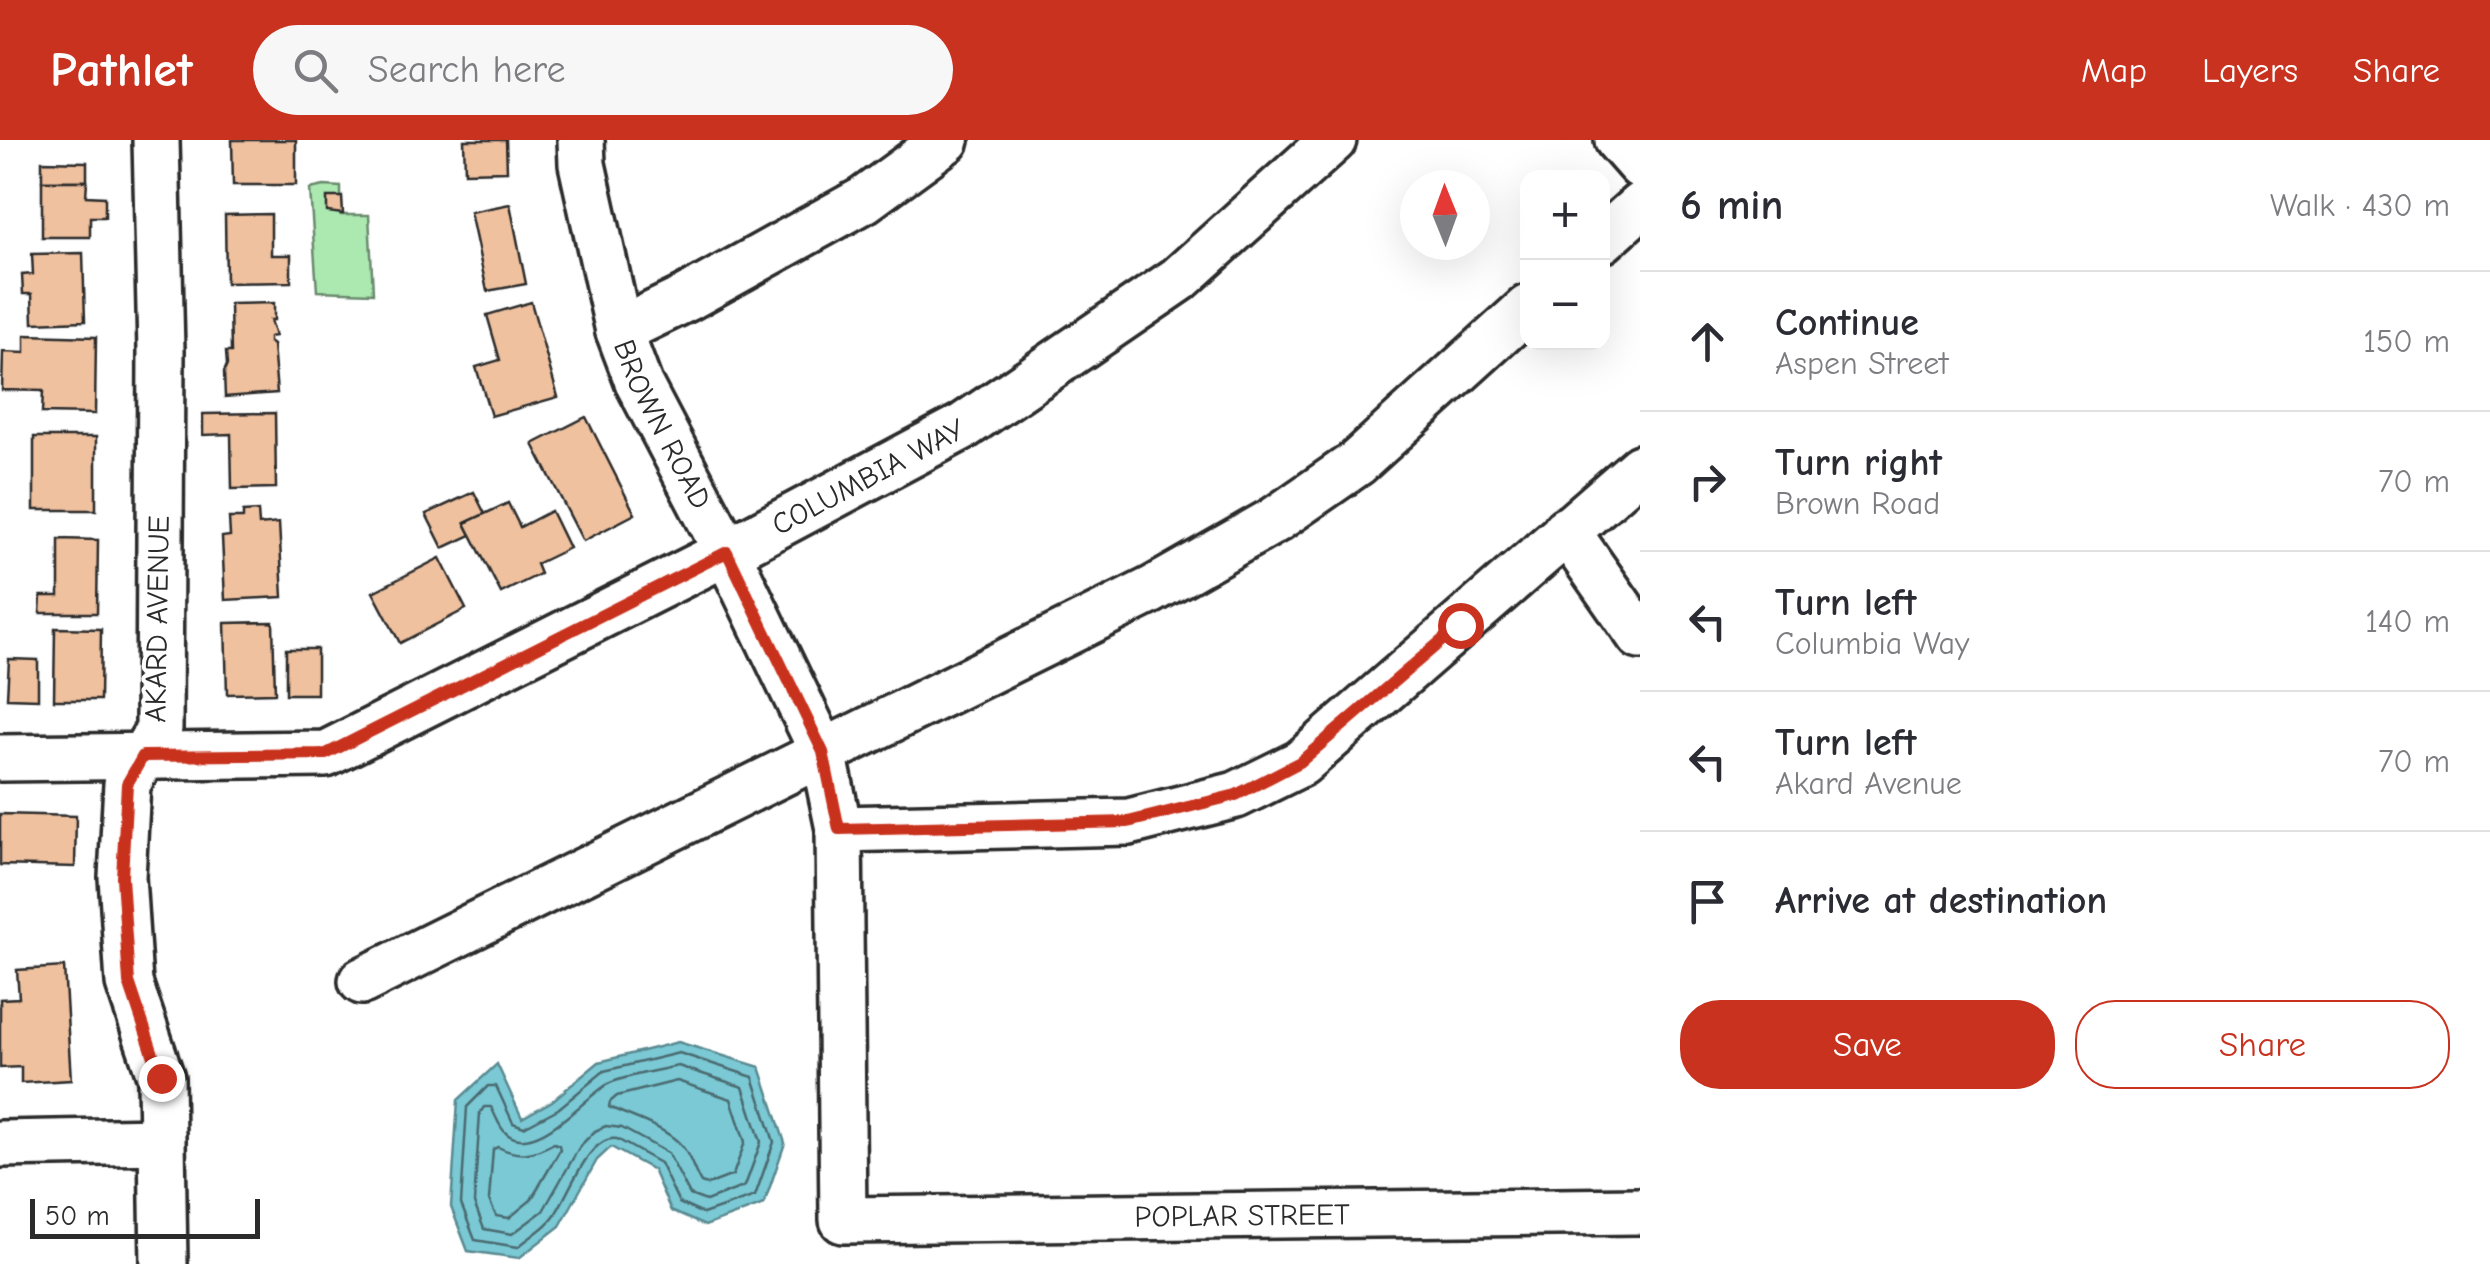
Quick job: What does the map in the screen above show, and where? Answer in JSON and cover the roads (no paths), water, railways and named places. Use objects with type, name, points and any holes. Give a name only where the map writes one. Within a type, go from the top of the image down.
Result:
[{"type":"street","name":"AKARD AVENUE","points":[[156,140],[161,351],[159,730],[127,784],[122,877],[129,982],[161,1078],[164,1264]]},
{"type":"street","name":"BROWN ROAD","points":[[581,140],[582,164],[618,331],[639,384],[727,552],[823,752],[839,829],[843,1220]]},
{"type":"street","points":[[618,331],[687,298],[864,200],[946,140]]},
{"type":"street","name":"COLUMBIA WAY","points":[[0,758],[326,754],[727,552],[964,426],[1178,279],[1332,140]]},
{"type":"street","points":[[1618,140],[1640,164]]},
{"type":"street","points":[[1610,233],[1640,206]]},
{"type":"street","points":[[362,981],[1152,590],[1275,520],[1357,463],[1520,315]]},
{"type":"street","points":[[839,829],[1128,822],[1236,795],[1300,762],[1640,468]]},
{"type":"street","points":[[1566,530],[1640,636]]},
{"type":"street","points":[[0,1144],[161,1141]]},
{"type":"street","name":"POPLAR STREET","points":[[843,1220],[1640,1210]]},
{"type":"water","points":[[678,1042],[760,1067],[785,1143],[764,1204],[705,1226],[671,1211],[653,1170],[611,1147],[597,1160],[560,1226],[519,1258],[468,1251],[451,1207],[458,1100],[497,1064],[522,1118],[552,1101],[599,1062]]}]
